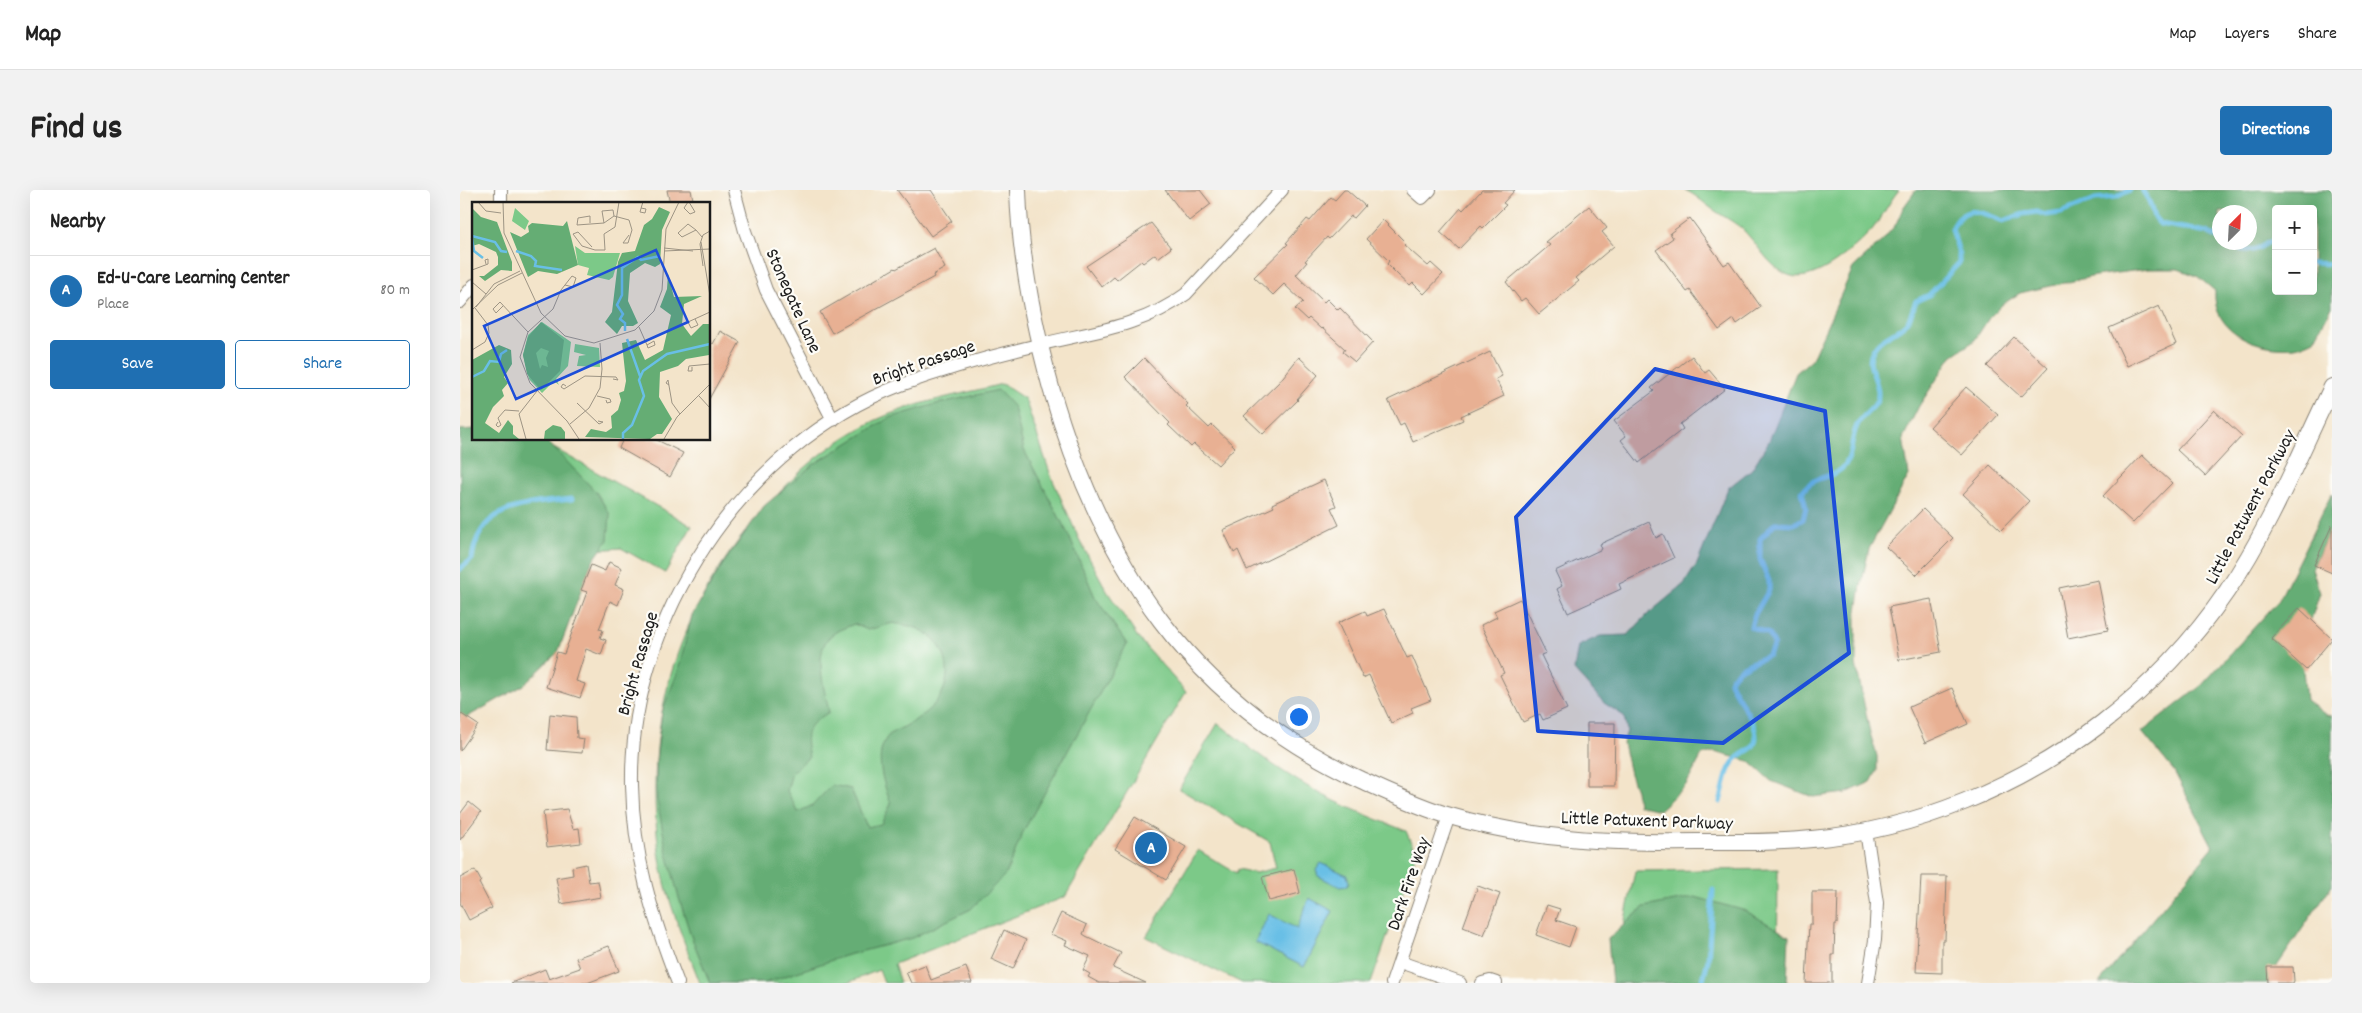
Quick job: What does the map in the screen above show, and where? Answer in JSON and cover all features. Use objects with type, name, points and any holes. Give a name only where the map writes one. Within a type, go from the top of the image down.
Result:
[{"type":"street","name":"Stonegate Lane","points":[[734,190],[745,231],[766,290],[833,420]]},
{"type":"street","name":"Little Patuxent Parkway","points":[[1018,190],[1022,253],[1029,304],[1061,421],[1094,508],[1129,574],[1153,611],[1181,647],[1213,682],[1261,722],[1297,747],[1335,768],[1392,795],[1449,816],[1521,831],[1608,841],[1738,842],[1813,840],[1866,831],[1957,804],[1995,788],[2036,766],[2072,744],[2105,720],[2161,671],[2211,614],[2244,564],[2280,496],[2332,387]]},
{"type":"street","name":"Bright Passage","points":[[678,983],[658,932],[646,893],[635,826],[632,785],[633,754],[653,655],[675,597],[709,540],[728,515],[776,463],[833,420],[864,402],[897,387],[967,363],[1039,344],[1128,324],[1170,306],[1186,294],[1282,190]]},
{"type":"street","points":[[1413,190],[1422,198],[1430,190]]},
{"type":"street","points":[[460,302],[472,287]]},
{"type":"street","name":"Dark Fire Way","points":[[1392,983],[1449,816]]},
{"type":"street","points":[[1866,831],[1877,903],[1875,940],[1868,983]]},
{"type":"street","points":[[1400,962],[1460,983]]},
{"type":"street","points":[[1482,983],[1490,981],[1496,983]]},
{"type":"highlighted area","points":[[1655,369],[1825,411],[1849,653],[1723,743],[1538,731],[1516,517]]},
{"type":"green space","points":[[1685,190],[1899,190],[1873,229],[1851,250],[1818,272],[1794,277],[1773,265],[1738,226]]},
{"type":"green space","points":[[1916,190],[2332,190],[2332,307],[2314,340],[2297,347],[2281,347],[2267,346],[2240,336],[2221,318],[2216,306],[2215,291],[2197,276],[2178,269],[2148,269],[2095,276],[2020,293],[2003,304],[1989,318],[1974,341],[1952,356],[1919,406],[1903,438],[1909,475],[1869,549],[1856,617],[1856,664],[1870,733],[1877,756],[1877,771],[1871,782],[1846,793],[1813,797],[1771,781],[1749,761],[1714,752],[1702,755],[1686,785],[1659,810],[1638,805],[1636,790],[1630,774],[1623,743],[1627,731],[1624,716],[1604,703],[1574,670],[1578,646],[1600,636],[1628,635],[1648,614],[1684,584],[1697,564],[1728,488],[1752,469],[1769,441],[1796,373],[1812,359],[1853,268],[1883,240],[1896,224],[1903,208]]},
{"type":"green space","points":[[1002,384],[1025,399],[1051,476],[1079,539],[1107,591],[1139,639],[1186,692],[1065,897],[894,964],[900,983],[884,983],[879,970],[847,983],[700,983],[666,886],[659,852],[655,803],[656,755],[663,709],[674,665],[690,622],[711,581],[738,542],[780,491],[817,457],[859,429],[889,414]]},
{"type":"green space","points":[[998,390],[1014,407],[1024,450],[1068,534],[1095,597],[1127,644],[1023,832],[1006,874],[971,909],[912,938],[844,956],[765,983],[710,983],[691,936],[679,898],[667,853],[657,800],[656,761],[662,712],[678,671],[692,615],[725,561],[764,506],[814,464],[889,418],[936,404]],"holes":[[[893,623],[916,628],[932,637],[944,654],[947,674],[946,684],[936,702],[916,720],[891,733],[884,742],[881,751],[881,769],[891,804],[881,824],[867,827],[851,789],[832,785],[813,805],[798,812],[787,791],[792,772],[809,757],[806,741],[811,725],[829,712],[821,670],[821,659],[826,641],[835,632],[854,624],[868,630]]]},
{"type":"green space","points":[[472,429],[472,440],[546,440],[596,492],[610,514],[608,540],[592,562],[558,652],[524,685],[460,721],[460,430]]},
{"type":"green space","points":[[552,447],[692,526],[665,573],[621,548],[532,555]]},
{"type":"green space","points":[[2332,493],[2332,525],[2312,569],[2320,593],[2301,649],[2306,700],[2326,715],[2332,716],[2332,885],[2271,975],[2271,983],[2099,983],[2213,847],[2174,771],[2142,732],[2202,685],[2279,600]]},
{"type":"green space","points":[[1218,723],[1264,758],[1312,789],[1346,806],[1406,831],[1416,854],[1371,983],[1242,983],[1146,937],[1198,850],[1236,873],[1238,869],[1255,873],[1276,868],[1270,842],[1179,789]]},
{"type":"green space","points":[[1778,869],[1777,983],[1612,983],[1635,871]]},
{"type":"green space","points":[[1695,897],[1746,911],[1789,936],[1787,983],[1612,983],[1608,939],[1644,907]]},
{"type":"water","points":[[1321,863],[1347,875],[1349,882],[1347,886],[1340,887],[1318,876],[1316,870]]},
{"type":"water","points":[[1309,898],[1333,911],[1304,967],[1255,942],[1269,914],[1297,929]]},
{"type":"building","points":[[667,190],[691,190],[694,202],[670,202]]},
{"type":"building","points":[[897,190],[931,190],[952,221],[931,236]]},
{"type":"building","points":[[1165,190],[1200,190],[1211,204],[1189,221]]},
{"type":"building","points":[[1344,190],[1347,190],[1365,206],[1354,218],[1351,216],[1329,239],[1327,237],[1305,261],[1307,262],[1296,275],[1324,302],[1327,299],[1338,310],[1340,308],[1373,342],[1355,362],[1343,352],[1345,349],[1322,328],[1309,318],[1307,320],[1295,309],[1303,302],[1284,284],[1273,295],[1254,277],[1288,244],[1286,243],[1307,219],[1310,221],[1331,197],[1335,200]]},
{"type":"building","points":[[1482,190],[1515,190],[1503,203],[1506,205],[1483,228],[1481,226],[1459,249],[1440,232],[1461,208],[1463,210]]},
{"type":"building","points":[[1589,206],[1607,228],[1602,232],[1614,246],[1576,278],[1579,281],[1539,314],[1525,298],[1521,301],[1506,282],[1550,245],[1546,242]]},
{"type":"building","points":[[1690,218],[1724,265],[1729,262],[1761,307],[1737,324],[1734,319],[1719,330],[1690,290],[1687,292],[1656,250],[1673,238],[1670,233]]},
{"type":"building","points":[[1383,220],[1406,243],[1404,245],[1428,266],[1431,263],[1443,274],[1424,294],[1413,283],[1410,286],[1398,275],[1387,264],[1389,261],[1366,239]]},
{"type":"building","points":[[1151,223],[1171,248],[1158,258],[1155,254],[1143,263],[1141,261],[1117,280],[1114,277],[1102,287],[1086,266]]},
{"type":"building","points":[[934,248],[945,268],[933,275],[934,277],[832,333],[820,312],[895,268]]},
{"type":"building","points":[[2159,306],[2176,344],[2127,366],[2109,328]]},
{"type":"building","points":[[720,331],[740,342],[710,397],[710,341],[713,344]]},
{"type":"building","points":[[2014,337],[2048,368],[2021,397],[1987,366]]},
{"type":"building","points":[[1490,352],[1502,376],[1496,379],[1504,396],[1461,416],[1463,420],[1413,442],[1404,423],[1400,425],[1388,400]]},
{"type":"building","points":[[1692,356],[1705,373],[1709,370],[1725,389],[1680,424],[1683,429],[1639,463],[1621,440],[1626,436],[1614,421],[1654,391],[1651,388]]},
{"type":"building","points":[[1299,357],[1318,375],[1298,400],[1263,434],[1244,416],[1279,382]]},
{"type":"building","points":[[1144,358],[1188,404],[1186,406],[1209,428],[1212,425],[1235,447],[1218,465],[1194,444],[1191,447],[1168,425],[1170,423],[1125,377]]},
{"type":"building","points":[[1966,387],[1998,415],[1962,455],[1930,427]]},
{"type":"building","points":[[2214,410],[2242,436],[2205,476],[2177,450]]},
{"type":"building","points":[[623,440],[657,440],[683,453],[670,477],[619,448]]},
{"type":"building","points":[[2142,455],[2172,483],[2133,523],[2103,496]]},
{"type":"building","points":[[1990,465],[2029,501],[2001,530],[1963,494]]},
{"type":"building","points":[[1324,480],[1336,506],[1331,508],[1339,525],[1247,570],[1238,550],[1234,553],[1223,530],[1274,507],[1272,504]]},
{"type":"building","points":[[1923,509],[1953,538],[1916,575],[1886,547]]},
{"type":"building","points":[[1649,522],[1656,538],[1663,534],[1674,558],[1619,584],[1621,589],[1568,613],[1557,589],[1562,586],[1555,571],[1602,549],[1600,544]]},
{"type":"building","points":[[2332,525],[2332,573],[2314,565]]},
{"type":"building","points":[[609,562],[622,568],[615,585],[624,589],[618,605],[610,601],[599,629],[603,630],[600,638],[606,640],[601,655],[586,649],[576,681],[585,684],[580,698],[546,687],[557,652],[564,654],[587,592],[581,590],[591,565],[605,571]]},
{"type":"building","points":[[2098,580],[2108,630],[2068,638],[2059,588]]},
{"type":"building","points":[[1520,599],[1546,653],[1541,655],[1567,709],[1543,720],[1540,714],[1523,722],[1500,675],[1504,673],[1481,625],[1497,617],[1494,611]]},
{"type":"building","points":[[1931,599],[1941,652],[1899,660],[1889,607]]},
{"type":"building","points":[[2299,608],[2332,639],[2306,670],[2271,638]]},
{"type":"building","points":[[1384,609],[1407,658],[1412,656],[1431,700],[1411,708],[1413,713],[1391,723],[1369,675],[1363,678],[1338,623],[1365,611],[1367,616]]},
{"type":"building","points":[[1952,688],[1968,724],[1925,743],[1909,707]]},
{"type":"building","points":[[460,713],[478,725],[460,751]]},
{"type":"building","points":[[550,714],[576,717],[577,738],[584,739],[582,753],[547,750]]},
{"type":"building","points":[[1587,723],[1615,723],[1614,786],[1587,786]]},
{"type":"building","points":[[469,802],[481,812],[460,840],[460,814]]},
{"type":"building","points":[[567,809],[573,829],[579,828],[581,843],[547,847],[543,812]]},
{"type":"building","points":[[1135,817],[1186,847],[1166,880],[1115,849]]},
{"type":"building","points":[[586,864],[589,882],[598,881],[601,897],[561,904],[556,878],[573,875],[572,867]]},
{"type":"building","points":[[1294,869],[1300,893],[1269,901],[1262,877]]},
{"type":"building","points":[[475,870],[481,881],[479,883],[492,908],[469,920],[460,903],[460,878]]},
{"type":"building","points":[[1921,876],[1947,876],[1945,940],[1942,940],[1942,973],[1916,972]]},
{"type":"building","points":[[1478,886],[1500,894],[1484,935],[1463,927]]},
{"type":"building","points":[[1812,892],[1838,892],[1837,924],[1835,924],[1834,955],[1832,955],[1832,983],[1806,983],[1809,924],[1812,924]]},
{"type":"building","points":[[1547,905],[1560,909],[1556,920],[1576,927],[1569,947],[1536,935]]},
{"type":"building","points":[[1061,913],[1087,925],[1083,934],[1086,936],[1121,953],[1113,968],[1146,983],[1099,983],[1088,977],[1090,974],[1083,970],[1090,956],[1065,945],[1067,941],[1051,934]]},
{"type":"building","points":[[1004,930],[1026,940],[1013,969],[991,959]]},
{"type":"building","points":[[609,946],[619,971],[587,983],[511,983],[545,969],[549,979],[580,968],[576,958]]},
{"type":"building","points":[[925,965],[931,980],[966,967],[972,983],[911,983],[906,972]]},
{"type":"building","points":[[2267,967],[2293,967],[2293,983],[2268,983]]},
{"type":"waterway","points":[[1720,802],[1730,768],[1736,759],[1752,748],[1756,737],[1753,723],[1730,681],[1742,668],[1769,655],[1774,644],[1769,634],[1751,627],[1755,614],[1769,590],[1769,581],[1760,559],[1760,539],[1775,523],[1794,524],[1803,519],[1806,508],[1802,492],[1813,482],[1835,473],[1845,465],[1850,455],[1856,427],[1874,406],[1878,395],[1870,360],[1871,355],[1882,340],[1907,322],[1916,301],[1929,295],[1959,263],[1959,253],[1952,229],[1957,220],[1968,212],[1981,213],[2003,221],[2023,214],[2037,212],[2046,215],[2061,213],[2095,199],[2116,197],[2130,190]]},
{"type":"waterway","points":[[2142,190],[2149,201],[2154,217],[2160,224],[2207,232],[2212,235]]},
{"type":"waterway","points":[[2257,249],[2272,241]]},
{"type":"waterway","points":[[2317,263],[2332,264]]},
{"type":"waterway","points":[[460,569],[472,559],[476,541],[484,527],[495,517],[507,510],[522,506],[572,499]]},
{"type":"waterway","points":[[1702,983],[1708,960],[1713,890]]},
{"type":"place","name":"Ed-U-Care Learning Center","points":[[1151,848]]}]
